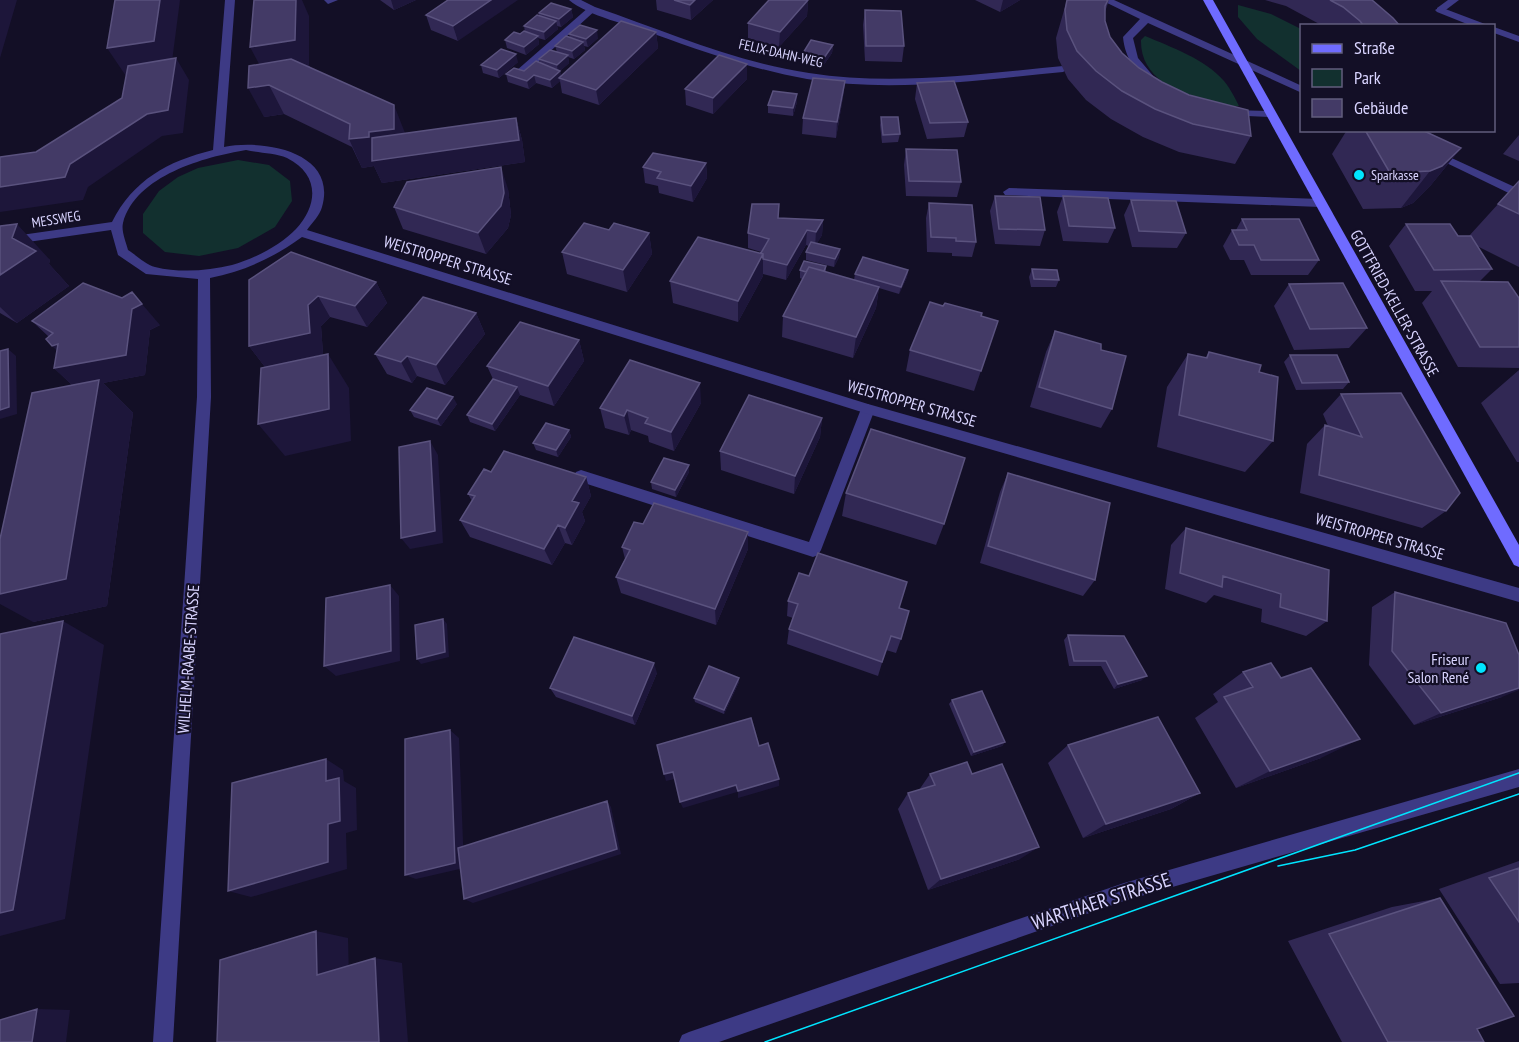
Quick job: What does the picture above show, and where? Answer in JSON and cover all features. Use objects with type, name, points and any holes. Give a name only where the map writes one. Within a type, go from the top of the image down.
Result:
[{"type":"street","points":[[218,151],[230,0]]},
{"type":"street","points":[[328,1],[333,0]]},
{"type":"street","name":"FELIX-DAHN-WEG","points":[[574,0],[592,9],[727,55],[807,75],[873,81],[1063,69]]},
{"type":"street","points":[[1106,0],[1300,89]]},
{"type":"street","name":"GOTTFRIED-KELLER-STRASSE","points":[[1208,0],[1269,114],[1519,560]]},
{"type":"street","points":[[1454,0],[1440,10],[1477,24]]},
{"type":"street","points":[[520,73],[592,9]]},
{"type":"street","points":[[1146,19],[1128,38],[1128,63],[1156,85],[1165,89]]},
{"type":"street","points":[[1495,30],[1519,39]]},
{"type":"street","points":[[1224,111],[1235,114],[1269,114]]},
{"type":"street","points":[[1419,146],[1519,194]]},
{"type":"street","points":[[246,147],[288,154],[309,166],[319,187],[316,208],[300,232],[275,251],[247,264],[204,275],[150,271],[122,252],[117,225],[130,198],[155,176],[186,160],[218,151],[246,147]]},
{"type":"street","points":[[1009,192],[1320,202]]},
{"type":"street","name":"MESSWEG","points":[[0,242],[117,225]]},
{"type":"street","name":"WEISTROPPER STRASSE","points":[[300,232],[868,409],[1519,595]]},
{"type":"street","name":"WILHELM-RAABE-STRASSE","points":[[163,1042],[204,408],[204,275]]},
{"type":"street","points":[[581,476],[813,550],[868,409]]},
{"type":"street","name":"WARTHAER STRASSE","points":[[689,1042],[1124,892],[1519,778]]},
{"type":"green space","points":[[1238,5],[1271,14],[1300,28],[1300,70],[1257,39],[1238,17]]},
{"type":"green space","points":[[1145,36],[1187,54],[1207,66],[1226,84],[1239,106],[1195,97],[1172,88],[1162,81],[1153,73],[1142,53],[1141,40]]},
{"type":"green space","points":[[238,160],[269,165],[290,181],[292,201],[275,227],[238,248],[199,256],[165,252],[143,233],[143,214],[159,191],[178,177],[198,168]]},
{"type":"building","points":[[115,0],[160,0],[154,41],[107,48]]},
{"type":"building","points":[[254,0],[296,0],[295,40],[250,47]]},
{"type":"building","points":[[448,0],[491,0],[453,26],[426,15]]},
{"type":"building","points":[[674,0],[695,0],[690,5]]},
{"type":"building","points":[[769,0],[808,0],[780,32],[748,23]]},
{"type":"building","points":[[1067,0],[1108,0],[1105,6],[1105,21],[1110,37],[1122,53],[1139,68],[1189,95],[1248,110],[1251,136],[1193,124],[1155,109],[1122,91],[1096,71],[1077,51],[1067,30],[1065,10]]},
{"type":"building","points":[[1330,0],[1372,0],[1398,24],[1362,24],[1343,7]]},
{"type":"building","points":[[551,3],[571,9],[559,19],[539,13]]},
{"type":"building","points":[[865,10],[901,11],[904,46],[866,46]]},
{"type":"building","points":[[537,15],[556,21],[544,32],[524,26]]},
{"type":"building","points":[[621,21],[656,32],[596,90],[559,78]]},
{"type":"building","points":[[580,25],[597,30],[586,39],[569,34]]},
{"type":"building","points":[[524,31],[538,36],[524,47],[505,40],[514,32],[520,34]]},
{"type":"building","points":[[566,36],[583,42],[572,51],[555,46]]},
{"type":"building","points":[[811,40],[833,45],[824,58],[803,53]]},
{"type":"building","points":[[501,49],[516,54],[497,70],[481,65]]},
{"type":"building","points":[[550,50],[568,55],[557,65],[539,59]]},
{"type":"building","points":[[719,55],[747,64],[713,98],[685,89]]},
{"type":"building","points":[[176,58],[168,110],[147,114],[70,164],[65,177],[0,187],[0,157],[36,152],[122,98],[128,66]]},
{"type":"building","points":[[291,59],[394,105],[394,129],[369,132],[369,137],[349,139],[350,124],[269,85],[248,88],[249,66]]},
{"type":"building","points":[[536,61],[560,71],[550,80],[534,75],[527,81],[506,74],[514,68],[524,71]]},
{"type":"building","points":[[813,78],[845,81],[837,122],[803,118]]},
{"type":"building","points":[[954,81],[968,122],[930,123],[917,83]]},
{"type":"building","points":[[773,91],[797,94],[793,108],[768,105]]},
{"type":"building","points":[[881,117],[898,117],[900,134],[883,135]]},
{"type":"building","points":[[516,118],[519,140],[372,161],[372,138]]},
{"type":"building","points":[[1366,132],[1426,132],[1461,148],[1442,166],[1430,171],[1390,173]]},
{"type":"building","points":[[906,149],[957,150],[961,182],[909,181]]},
{"type":"building","points":[[653,153],[706,163],[691,186],[657,178],[661,172],[643,167]]},
{"type":"building","points":[[501,167],[504,193],[501,206],[478,233],[394,207],[407,182]]},
{"type":"building","points":[[1519,181],[1519,214],[1498,204]]},
{"type":"building","points":[[995,196],[1040,197],[1045,230],[999,229]]},
{"type":"building","points":[[1063,196],[1108,198],[1115,228],[1069,226]]},
{"type":"building","points":[[1131,200],[1176,201],[1186,233],[1139,231]]},
{"type":"building","points":[[929,203],[972,205],[976,242],[931,237]]},
{"type":"building","points":[[752,204],[779,204],[778,218],[823,220],[816,232],[807,230],[787,265],[763,259],[761,253],[769,239],[748,233]]},
{"type":"building","points":[[1242,219],[1299,219],[1319,260],[1261,260],[1254,245],[1239,245],[1232,230],[1247,230]]},
{"type":"building","points":[[584,223],[609,230],[614,223],[649,233],[623,270],[562,252]]},
{"type":"building","points":[[17,224],[12,238],[36,251],[0,275],[0,226]]},
{"type":"building","points":[[1406,224],[1450,224],[1458,236],[1471,236],[1492,269],[1434,270]]},
{"type":"building","points":[[698,237],[763,254],[738,301],[670,281]]},
{"type":"building","points":[[811,242],[840,249],[835,259],[806,252]]},
{"type":"building","points":[[291,252],[376,282],[355,306],[318,296],[308,305],[310,333],[249,346],[249,280]]},
{"type":"building","points":[[863,257],[908,270],[901,287],[855,274]]},
{"type":"building","points":[[804,261],[826,266],[824,271],[809,267],[806,272],[800,270]]},
{"type":"building","points":[[809,267],[879,287],[856,337],[783,316]]},
{"type":"building","points":[[1032,269],[1057,270],[1059,280],[1034,279]]},
{"type":"building","points":[[1441,281],[1508,282],[1519,298],[1519,347],[1480,347]]},
{"type":"building","points":[[83,283],[122,298],[132,292],[142,304],[132,309],[126,355],[54,368],[58,344],[52,346],[46,339],[53,333],[32,321]]},
{"type":"building","points":[[1343,283],[1367,328],[1310,329],[1289,284]]},
{"type":"building","points":[[423,297],[476,313],[436,365],[407,356],[401,362],[375,354]]},
{"type":"building","points":[[930,302],[943,306],[945,303],[982,313],[981,316],[998,321],[981,371],[910,350]]},
{"type":"building","points":[[520,322],[579,340],[548,386],[487,366]]},
{"type":"building","points":[[1055,331],[1101,344],[1101,350],[1126,356],[1112,409],[1039,387]]},
{"type":"building","points":[[8,349],[9,407],[0,410],[0,351]]},
{"type":"building","points":[[1209,352],[1261,365],[1259,372],[1278,377],[1273,441],[1179,415],[1188,354],[1207,358]]},
{"type":"building","points":[[328,354],[329,409],[258,424],[261,368]]},
{"type":"building","points":[[1290,355],[1337,355],[1349,382],[1302,383]]},
{"type":"building","points":[[630,360],[700,383],[671,432],[645,423],[648,418],[627,410],[624,416],[600,408]]},
{"type":"building","points":[[493,379],[517,387],[492,424],[467,415]]},
{"type":"building","points":[[99,380],[66,579],[0,594],[0,539],[32,393]]},
{"type":"building","points":[[427,388],[453,397],[437,419],[410,410]]},
{"type":"building","points":[[1401,393],[1460,493],[1446,511],[1319,475],[1325,425],[1362,437],[1341,394]]},
{"type":"building","points":[[749,395],[822,418],[795,476],[720,451]]},
{"type":"building","points":[[546,423],[569,430],[556,450],[533,443]]},
{"type":"building","points":[[871,429],[965,458],[944,524],[846,493]]},
{"type":"building","points":[[430,441],[435,531],[401,538],[399,447]]},
{"type":"building","points":[[504,451],[586,477],[572,501],[579,503],[565,528],[558,525],[544,549],[460,520],[475,496],[468,494],[484,469],[491,472]]},
{"type":"building","points":[[664,458],[689,465],[675,490],[651,482]]},
{"type":"building","points":[[1008,473],[1110,503],[1095,580],[988,546]]},
{"type":"building","points":[[654,503],[748,532],[715,609],[616,577],[630,550],[622,547],[634,522],[643,524]]},
{"type":"building","points":[[1186,528],[1329,570],[1327,621],[1280,607],[1281,594],[1223,576],[1222,587],[1180,573]]},
{"type":"building","points":[[818,553],[907,582],[899,608],[909,611],[901,639],[891,636],[882,662],[789,629],[798,604],[788,601],[799,573],[809,576]]},
{"type":"building","points":[[390,585],[391,651],[324,666],[326,598]]},
{"type":"building","points":[[1395,592],[1506,623],[1519,655],[1519,688],[1441,713],[1392,651]]},
{"type":"building","points":[[443,619],[445,652],[417,659],[415,625]]},
{"type":"building","points":[[63,621],[13,910],[0,913],[0,634]]},
{"type":"building","points":[[1068,635],[1124,636],[1147,676],[1118,684],[1106,661],[1074,661]]},
{"type":"building","points":[[574,637],[654,663],[632,716],[550,688]]},
{"type":"building","points":[[1271,663],[1281,678],[1311,668],[1360,739],[1270,771],[1224,697],[1253,687],[1243,672]]},
{"type":"building","points":[[709,666],[739,678],[724,710],[694,698]]},
{"type":"building","points":[[982,691],[1005,742],[974,752],[952,700]]},
{"type":"building","points":[[1158,717],[1200,793],[1106,824],[1068,745]]},
{"type":"building","points":[[751,718],[759,746],[768,743],[779,779],[738,791],[736,785],[680,802],[673,772],[664,774],[657,745]]},
{"type":"building","points":[[450,730],[455,863],[405,875],[405,739]]},
{"type":"building","points":[[326,759],[326,781],[339,778],[340,821],[328,824],[328,862],[228,891],[232,783]]},
{"type":"building","points":[[967,762],[972,774],[1002,764],[1039,847],[941,879],[908,793],[935,785],[930,774]]},
{"type":"building","points":[[607,801],[617,849],[464,899],[458,848]]},
{"type":"building","points":[[1519,868],[1519,922],[1489,878]]},
{"type":"building","points":[[1440,898],[1514,1016],[1477,1029],[1484,1042],[1388,1042],[1329,934]]},
{"type":"building","points":[[316,931],[317,975],[375,958],[379,1042],[217,1042],[220,960]]},
{"type":"building","points":[[37,1009],[32,1042],[0,1042],[0,1020]]},
{"type":"tram line","points":[[765,1042],[1519,773]]},
{"type":"tram line","points":[[1278,866],[1355,850],[1519,794]]},
{"type":"place","name":"Sparkasse","points":[[1359,175]]},
{"type":"place","name":"Friseur Salon René","points":[[1481,668]]}]
